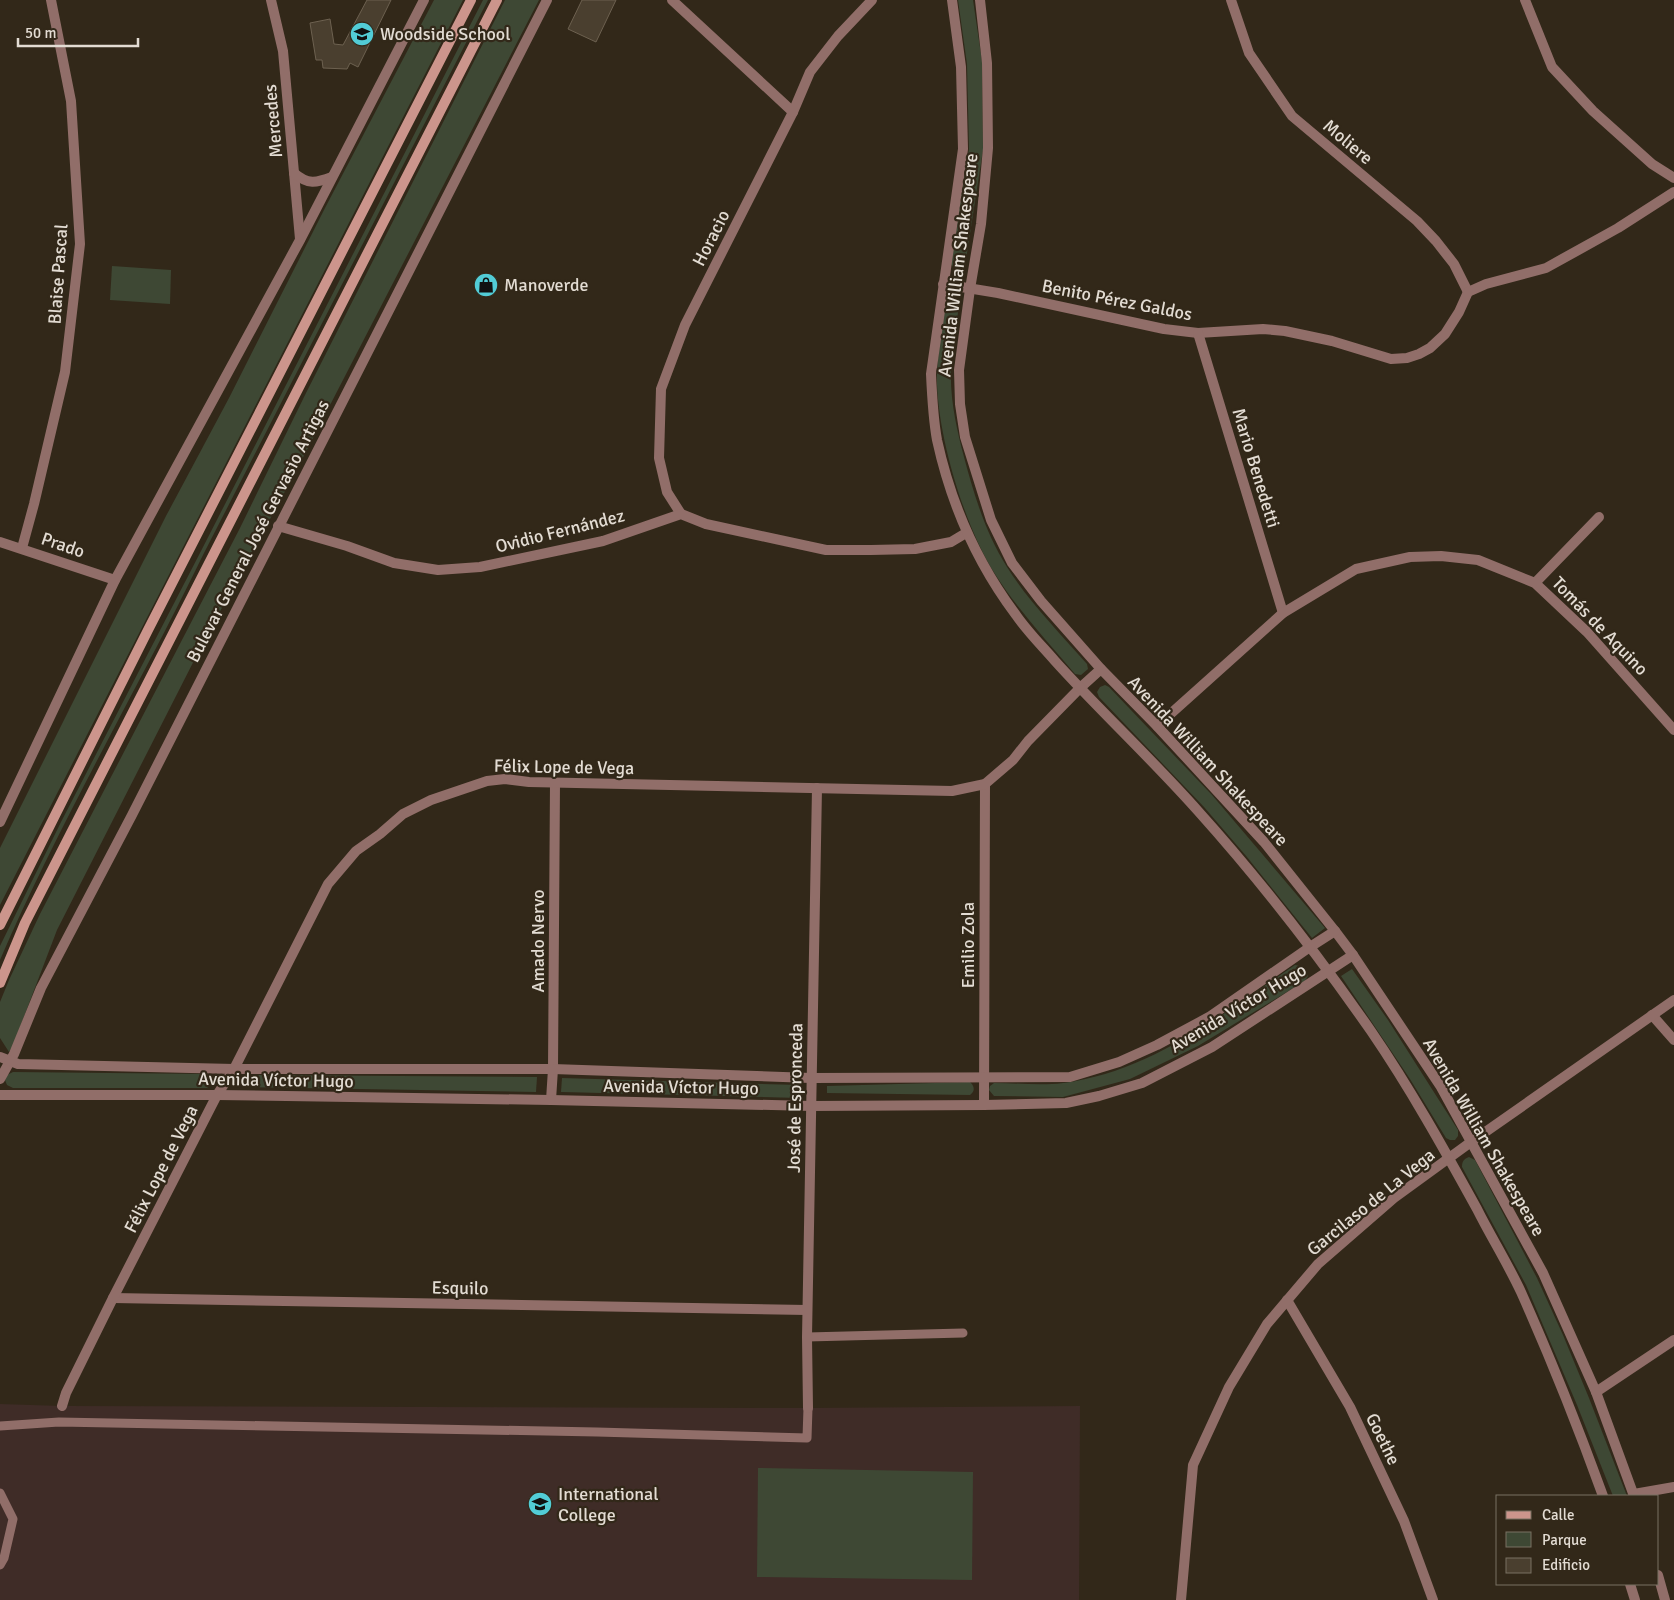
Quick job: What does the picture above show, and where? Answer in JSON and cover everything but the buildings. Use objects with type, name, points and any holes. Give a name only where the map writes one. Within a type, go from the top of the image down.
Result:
[{"type":"main road","points":[[0,925],[148,630],[472,0]]},
{"type":"main road","name":"Bulevar General José Gervasio Artigas","points":[[0,983],[25,923],[497,0]]},
{"type":"street","name":"Blaise Pascal","points":[[22,548],[65,372],[80,244],[71,101],[51,0]]},
{"type":"street","name":"Mercedes","points":[[272,0],[283,51],[300,240]]},
{"type":"street","points":[[0,822],[115,580],[300,240],[424,0]]},
{"type":"street","name":"Bulevar General José Gervasio Artigas","points":[[0,1079],[5,1059],[14,1054],[41,988],[132,815],[548,0]]},
{"type":"street","points":[[672,0],[793,112]]},
{"type":"street","name":"Horacio","points":[[680,514],[667,492],[659,458],[661,389],[685,325],[793,112],[810,72],[838,36],[872,0]]},
{"type":"street","name":"Avenida William Shakespeare","points":[[952,0],[961,67],[963,149],[931,374],[937,438],[948,481],[966,533],[989,576],[1017,618],[1080,688],[1196,809],[1241,860],[1310,947],[1371,1032],[1449,1159],[1520,1288],[1569,1403],[1603,1495]]},
{"type":"street","name":"Avenida William Shakespeare","points":[[980,0],[987,62],[988,148],[981,224],[959,370],[960,404],[965,437],[991,520],[1012,563],[1041,601],[1101,669],[1157,726],[1264,842],[1335,931],[1441,1087],[1543,1273],[1596,1392],[1634,1495]]},
{"type":"street","name":"Moliere","points":[[1231,0],[1249,53],[1292,116],[1417,221],[1454,264],[1468,292]]},
{"type":"street","points":[[1525,0],[1552,67],[1600,117],[1652,164],[1674,178]]},
{"type":"street","points":[[294,173],[309,182],[318,183],[332,177]]},
{"type":"street","points":[[1468,292],[1486,284],[1546,268],[1618,228],[1674,192]]},
{"type":"street","name":"Benito Pérez Galdos","points":[[944,284],[998,293],[1164,329],[1198,333],[1263,329],[1285,331],[1332,341],[1390,359],[1407,358],[1430,348],[1445,334],[1459,312],[1468,292]]},
{"type":"street","name":"Mario Benedetti","points":[[1198,333],[1283,613]]},
{"type":"street","points":[[680,514],[715,526],[826,550],[915,549],[951,542],[966,533]]},
{"type":"street","name":"Ovidio Fernández","points":[[278,526],[347,546],[394,563],[438,570],[480,567],[603,541],[680,514]]},
{"type":"street","points":[[1535,583],[1599,516]]},
{"type":"street","name":"Prado","points":[[0,542],[115,580]]},
{"type":"street","name":"Tomás de Aquino","points":[[1157,726],[1283,613],[1356,569],[1410,557],[1441,556],[1478,560],[1535,583],[1587,632],[1674,730]]},
{"type":"street","name":"Félix Lope de Vega","points":[[62,1406],[66,1393],[113,1298],[218,1095],[234,1069],[328,884],[356,851],[403,814],[431,800],[460,789],[487,781],[505,779],[555,783],[952,791],[985,784],[1013,760],[1028,741],[1101,669]]},
{"type":"street","name":"Amado Nervo","points":[[551,1100],[553,1069],[555,783]]},
{"type":"street","name":"Emilio Zola","points":[[984,1105],[985,784]]},
{"type":"street","name":"José de Espronceda","points":[[808,1408],[807,1310],[817,788]]},
{"type":"street","name":"Avenida Víctor Hugo","points":[[5,1059],[18,1064],[234,1069],[553,1069],[812,1078],[1070,1077],[1120,1062],[1157,1045],[1209,1017],[1335,931]]},
{"type":"street","name":"Avenida Víctor Hugo","points":[[0,1095],[218,1095],[811,1106],[1066,1103],[1099,1096],[1142,1082],[1212,1047],[1353,955]]},
{"type":"street","name":"Garcilaso de La Vega","points":[[1181,1600],[1194,1465],[1229,1387],[1266,1324],[1318,1264],[1394,1198],[1674,1000]]},
{"type":"street","points":[[1652,1015],[1674,1040]]},
{"type":"street","name":"Esquilo","points":[[113,1298],[807,1310]]},
{"type":"street","name":"Goethe","points":[[1287,1300],[1350,1407],[1404,1521],[1433,1600]]},
{"type":"street","points":[[1596,1392],[1674,1340]]},
{"type":"street","points":[[1634,1495],[1674,1487]]},
{"type":"street","points":[[1659,1579],[1665,1600]]},
{"type":"street","points":[[1630,1585],[1635,1600]]},
{"type":"lane","points":[[807,1336],[963,1334]]},
{"type":"lane","points":[[59,1422],[62,1406]]},
{"type":"lane","points":[[0,1426],[59,1422],[597,1432],[807,1438],[808,1408]]},
{"type":"lane","points":[[0,1493],[13,1519],[4,1558],[0,1565]]},
{"type":"shaded area","name":"International College","points":[[0,1404],[62,1406],[808,1408],[1080,1406],[1079,1600],[0,1600]]},
{"type":"green space","points":[[434,0],[463,0],[0,905],[0,848],[166,516],[229,398],[325,208]]},
{"type":"green space","points":[[483,0],[488,0],[48,857],[0,960],[0,946],[61,822]]},
{"type":"green space","points":[[505,0],[539,0],[295,473],[205,639],[57,930],[9,1052],[0,1038],[0,1002],[40,914],[240,528],[306,393]]},
{"type":"green space","points":[[958,0],[973,0],[982,61],[983,150],[965,266],[959,269],[953,267],[950,263],[969,149],[967,64]]},
{"type":"green space","points":[[112,266],[171,270],[170,304],[110,300]]},
{"type":"green space","points":[[949,299],[959,303],[951,371],[953,404],[964,457],[981,514],[993,541],[1016,580],[1045,617],[1087,664],[1088,669],[1081,675],[1075,674],[1013,600],[984,554],[962,504],[946,448],[938,395],[938,355],[946,301]]},
{"type":"green space","points":[[1105,685],[1212,795],[1325,928],[1312,938],[1204,807],[1099,697],[1097,692],[1100,687]]},
{"type":"green space","points":[[1295,965],[1302,967],[1306,971],[1308,976],[1305,981],[1198,1046],[1130,1079],[1063,1097],[994,1096],[989,1090],[990,1086],[994,1083],[1055,1084],[1095,1077],[1126,1067],[1185,1038],[1214,1021]]},
{"type":"green space","points":[[1352,969],[1388,1020],[1458,1130],[1458,1136],[1455,1140],[1446,1138],[1410,1079],[1341,976]]},
{"type":"green space","points":[[13,1072],[208,1074],[213,1081],[212,1085],[207,1088],[13,1088],[7,1085],[5,1080],[7,1075]]},
{"type":"green space","points":[[243,1075],[537,1077],[536,1092],[244,1087],[239,1086],[238,1082],[239,1078]]},
{"type":"green space","points":[[562,1078],[800,1085],[799,1098],[561,1092]]},
{"type":"green space","points":[[970,1082],[974,1089],[970,1095],[827,1093],[827,1086]]},
{"type":"green space","points":[[1469,1157],[1475,1160],[1537,1278],[1563,1335],[1627,1495],[1613,1495],[1526,1285],[1462,1167],[1462,1163]]},
{"type":"green space","points":[[758,1468],[973,1472],[972,1580],[757,1577]]},
{"type":"place","name":"Woodside School","points":[[362,34]]},
{"type":"place","name":"Manoverde","points":[[486,285]]},
{"type":"place","name":"International College","points":[[540,1504]]}]
